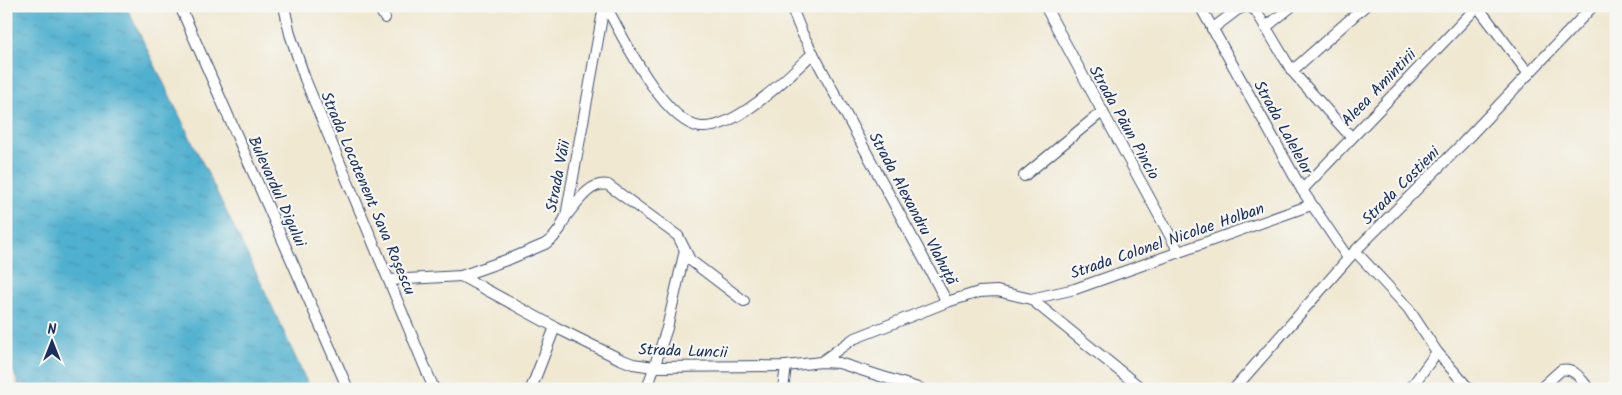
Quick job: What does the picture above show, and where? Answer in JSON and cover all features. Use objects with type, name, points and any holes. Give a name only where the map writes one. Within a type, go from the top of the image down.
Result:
[{"type":"street","name":"Bulevardul Digului","points":[[180,6],[348,389]]},
{"type":"street","name":"Strada Locotenent Sava Roșescu","points":[[284,6],[290,34],[305,79],[434,389]]},
{"type":"street","points":[[378,6],[385,18]]},
{"type":"street","name":"Strada Văii","points":[[389,280],[461,276],[545,244],[560,229],[566,216],[605,6]]},
{"type":"street","points":[[605,6],[653,87],[677,115],[700,127],[718,124],[766,97],[814,52]]},
{"type":"street","name":"Strada Alexandru Vlahuță","points":[[791,6],[799,27],[947,302],[978,292],[997,291],[1031,299],[1142,389]]},
{"type":"street","name":"Strada Păun Pincio","points":[[1045,6],[1179,252]]},
{"type":"street","name":"Strada Lalelelor","points":[[1200,6],[1311,204],[1352,255],[1408,308],[1437,352],[1469,389]]},
{"type":"street","points":[[1212,29],[1237,10],[1248,6],[1256,11],[1292,71],[1351,137]]},
{"type":"street","points":[[1266,28],[1292,6]]},
{"type":"street","points":[[1292,71],[1364,6]]},
{"type":"street","points":[[1477,6],[1529,74]]},
{"type":"street","name":"Aleea Amintirii","points":[[1302,190],[1477,6]]},
{"type":"street","name":"Strada Costieni","points":[[1234,389],[1352,255],[1593,6]]},
{"type":"street","points":[[1024,176],[1103,112]]},
{"type":"street","points":[[566,216],[592,188],[601,184],[608,185],[678,236],[690,260],[696,266],[744,301]]},
{"type":"street","name":"Strada Colonel Nicolae Holban","points":[[1031,299],[1074,289],[1311,204]]},
{"type":"street","points":[[647,389],[666,328],[685,250]]},
{"type":"street","name":"Strada Luncii","points":[[461,276],[555,327],[620,359],[654,367],[786,366],[821,362],[847,365],[922,389]]},
{"type":"street","points":[[821,362],[853,339],[947,302]]},
{"type":"street","points":[[531,389],[555,327]]},
{"type":"street","points":[[1410,389],[1437,352]]},
{"type":"street","points":[[783,389],[786,366]]},
{"type":"street","points":[[1540,389],[1561,370],[1569,369],[1589,389]]},
{"type":"water","points":[[6,6],[126,6],[263,287],[310,389],[20,389],[6,351]]}]
